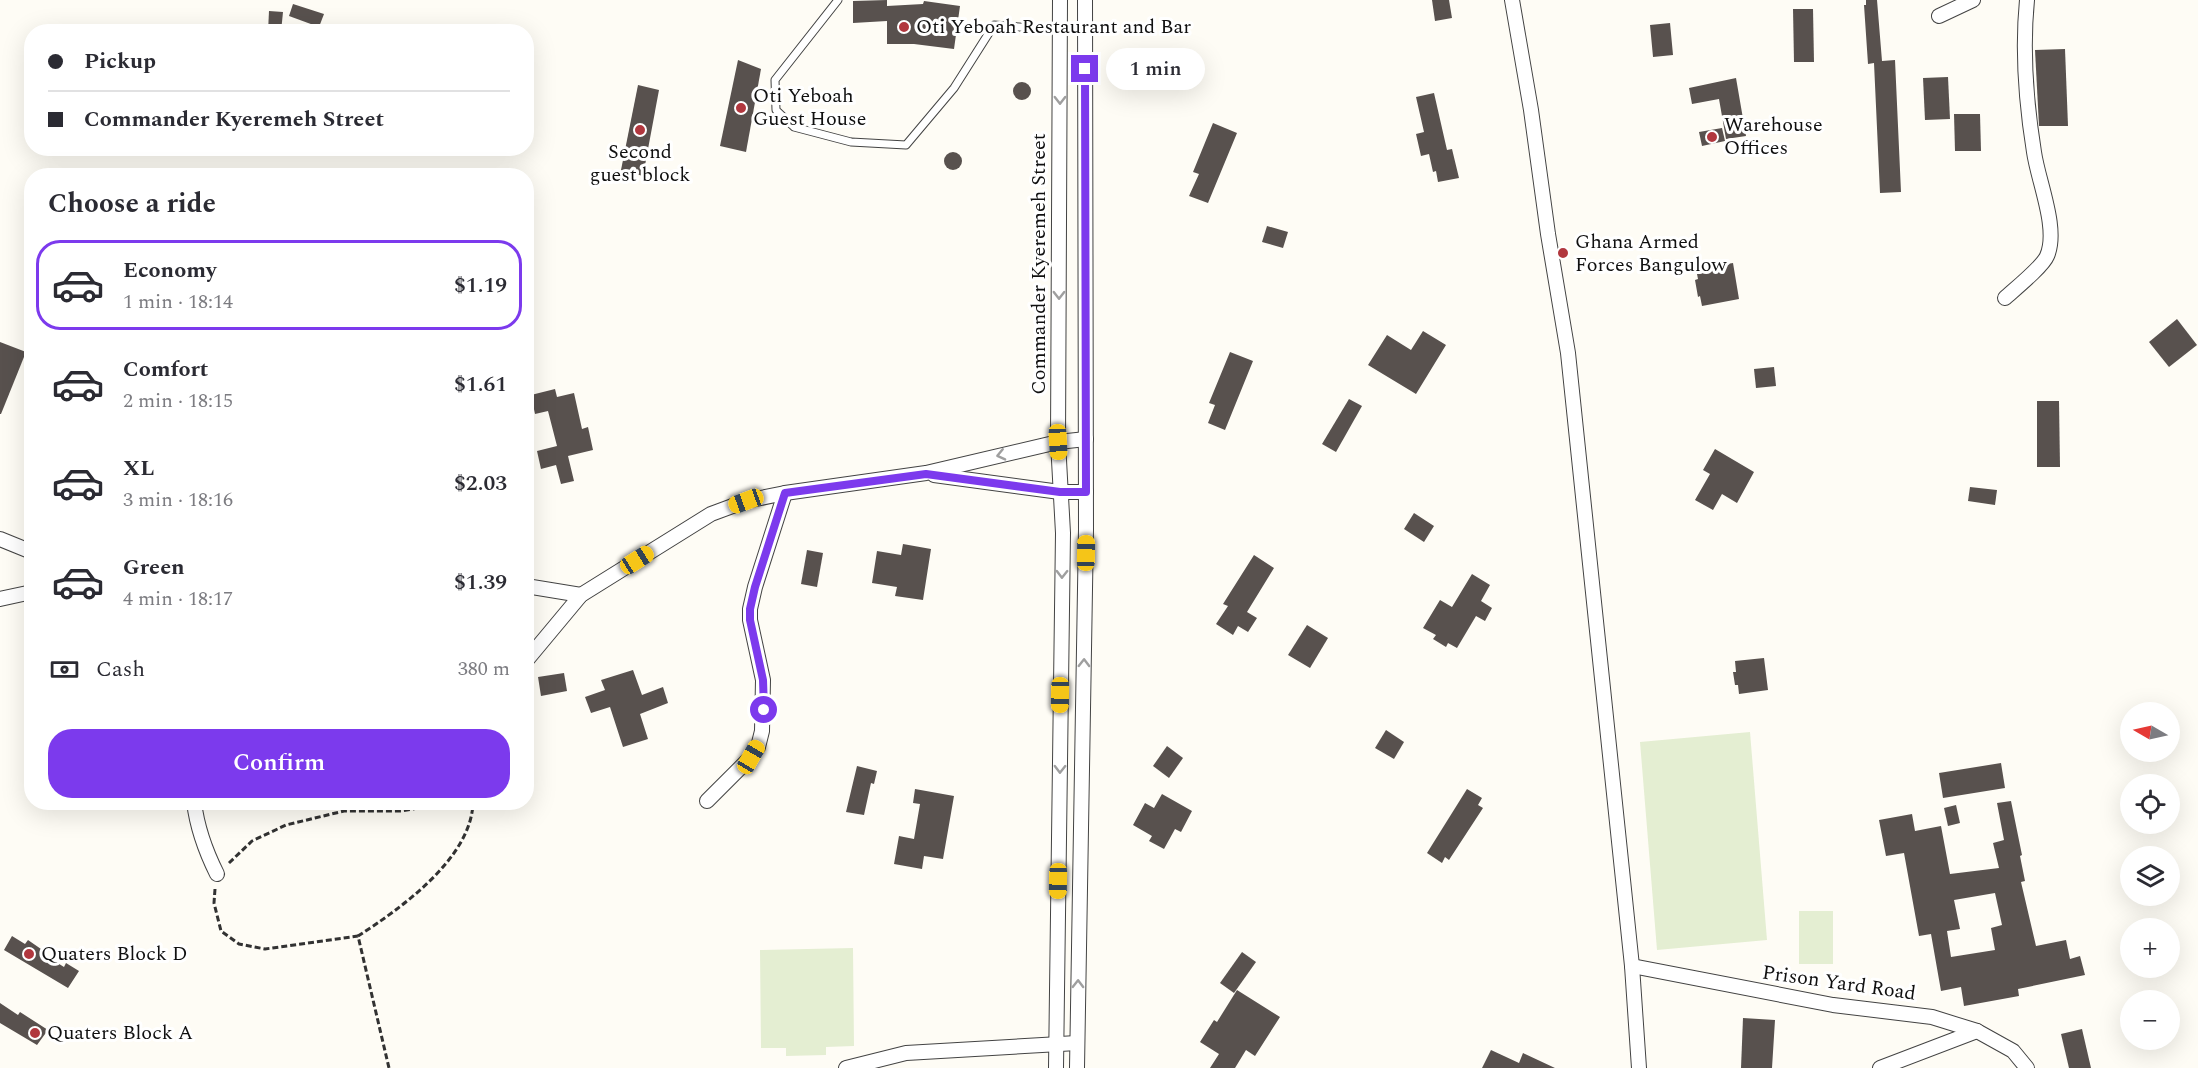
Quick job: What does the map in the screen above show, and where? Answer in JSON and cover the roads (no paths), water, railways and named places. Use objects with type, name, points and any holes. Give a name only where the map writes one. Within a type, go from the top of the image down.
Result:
[{"type":"street","name":"Commander Kyeremeh Street","points":[[1056,1068],[1063,533],[1058,442],[1060,0]]},
{"type":"street","points":[[1077,1068],[1086,492],[1085,0]]},
{"type":"street","points":[[1512,0],[1568,352],[1632,966],[1639,1068]]},
{"type":"street","points":[[1939,16],[1973,0]]},
{"type":"street","points":[[2005,298],[2047,258],[2051,245],[2050,226],[2034,152],[2026,87],[2027,0]]},
{"type":"street","points":[[534,651],[581,595],[711,514],[746,501],[785,493],[926,474],[1058,442],[1086,439]]},
{"type":"street","points":[[926,474],[1060,492],[1086,492]]},
{"type":"street","points":[[707,801],[758,747],[762,731],[763,680],[750,620],[750,609],[785,493]]},
{"type":"street","points":[[0,540],[24,549]]},
{"type":"street","points":[[534,587],[581,595]]},
{"type":"street","points":[[0,598],[24,594]]},
{"type":"street","points":[[195,810],[217,874]]},
{"type":"street","name":"Prison Yard Road","points":[[1632,966],[1833,1005],[1932,1017],[1977,1031],[2013,1051],[2027,1068]]},
{"type":"street","points":[[1880,1068],[1977,1031]]},
{"type":"street","points":[[846,1068],[906,1053],[1077,1043]]},
{"type":"lane","points":[[838,0],[775,80],[776,110],[794,127],[851,142],[906,145],[954,88],[994,25],[1060,30]]},
{"type":"place","name":"Oti Yeboah Restaurant and Bar","points":[[904,27]]},
{"type":"place","name":"Oti Yeboah Guest House","points":[[741,108]]},
{"type":"place","name":"Second guest block","points":[[640,130]]},
{"type":"place","name":"Warehouse Offices","points":[[1712,137]]},
{"type":"place","name":"Ghana Armed Forces Bangulow","points":[[1563,253]]},
{"type":"place","name":"Quaters Block D","points":[[29,954]]},
{"type":"place","name":"Quaters Block A","points":[[35,1033]]}]
